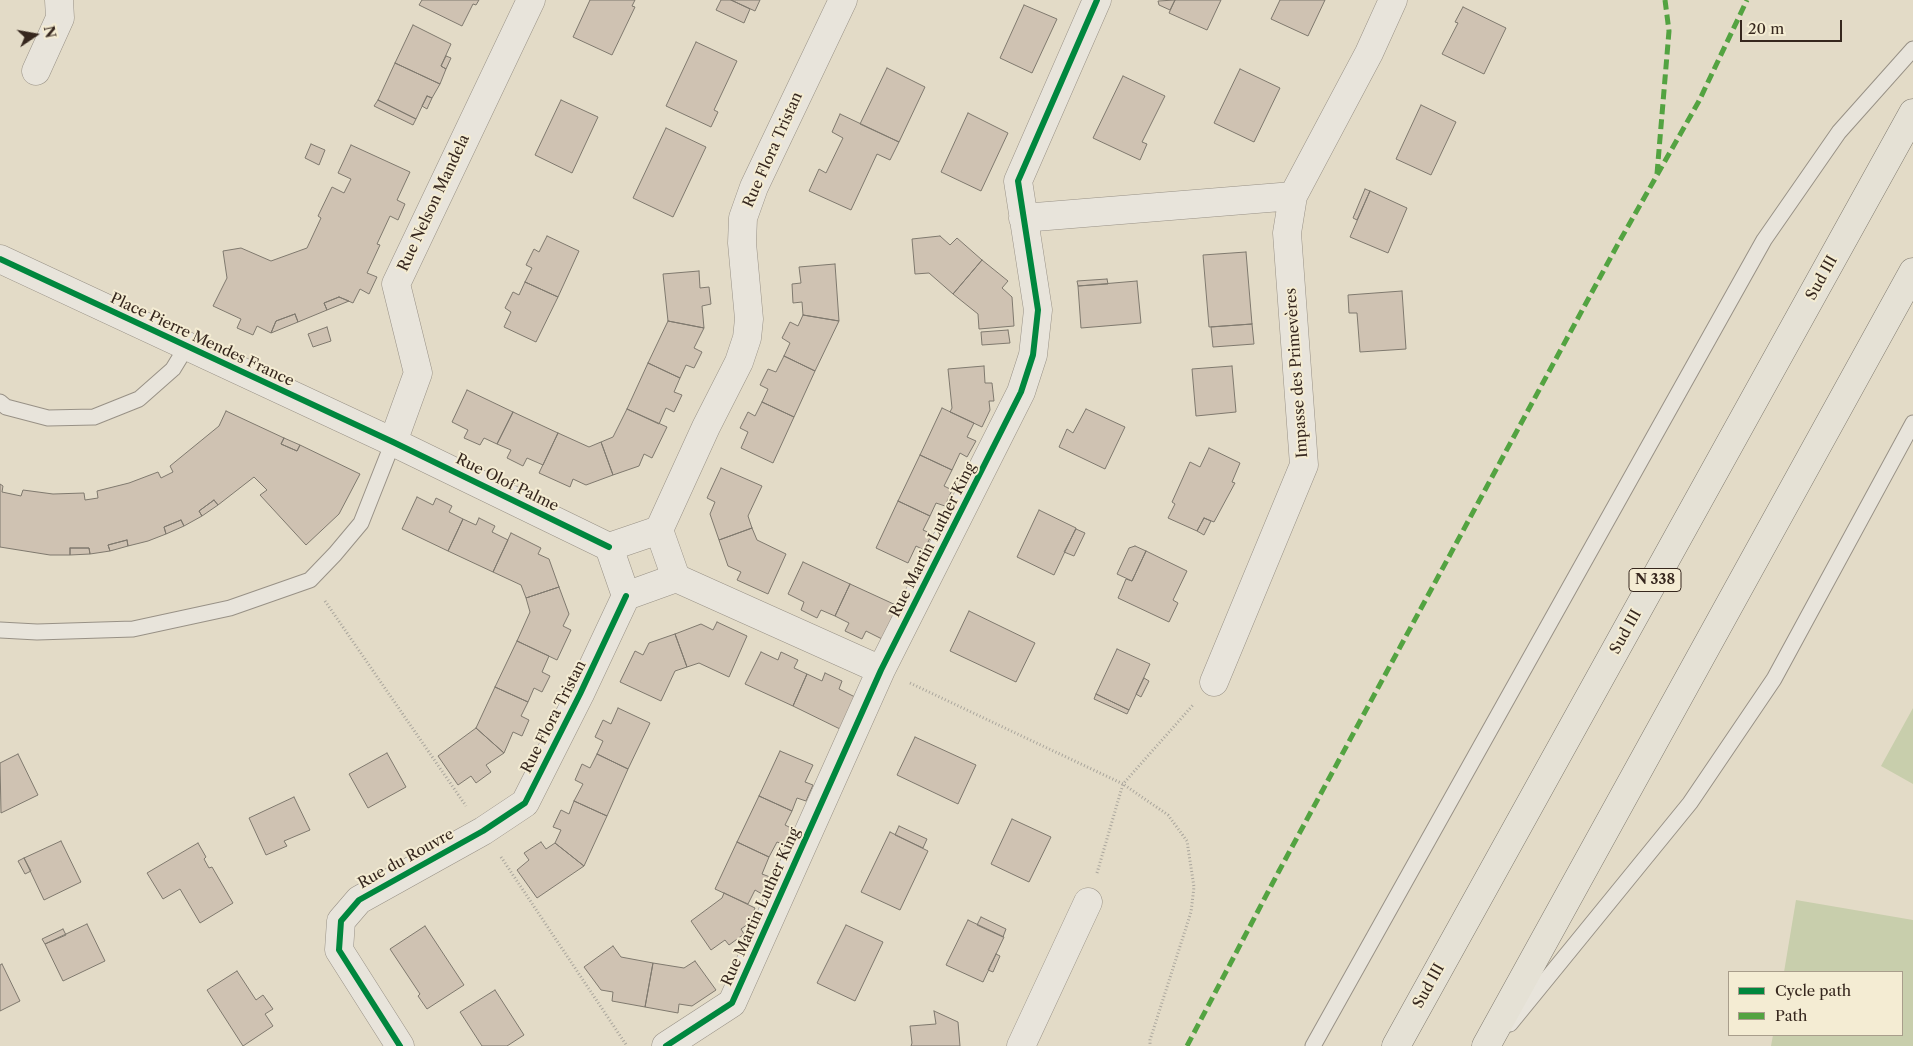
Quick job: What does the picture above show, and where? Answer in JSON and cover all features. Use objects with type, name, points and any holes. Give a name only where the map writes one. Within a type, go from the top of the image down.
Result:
[{"type":"highway","name":"Sud III","points":[[1396,1046],[1913,113]]},
{"type":"highway","points":[[1486,1046],[1913,272]]},
{"type":"street","points":[[36,71],[60,18],[59,0]]},
{"type":"street","name":"Rue Nelson Mandela","points":[[393,442],[418,373],[396,284],[531,0]]},
{"type":"street","name":"Rue Flora Tristan","points":[[659,530],[739,362],[747,338],[749,319],[742,243],[743,218],[754,187],[843,0]]},
{"type":"street","name":"Rue Martin Luther King","points":[[666,1046],[732,1003],[881,670],[1021,392],[1033,355],[1038,310],[1018,181],[1097,0]]},
{"type":"street","name":"Impasse des Primevères","points":[[1214,682],[1304,465],[1287,233],[1293,196],[1368,52],[1392,0]]},
{"type":"street","points":[[1023,218],[1293,196]]},
{"type":"street","name":"Place Pierre Mendes France","points":[[0,259],[393,442]]},
{"type":"street","name":"Rue Olof Palme","points":[[393,442],[609,547]]},
{"type":"street","points":[[676,578],[659,530],[609,547],[626,596],[676,578],[881,670]]},
{"type":"street","name":"Rue Flora Tristan","points":[[483,831],[525,802],[580,694],[626,596]]},
{"type":"street","name":"Rue du Rouvre","points":[[400,1046],[339,950],[341,921],[359,900],[483,831]]},
{"type":"street","points":[[1020,1046],[1088,902]]},
{"type":"lane","points":[[1313,1046],[1764,240],[1839,132],[1913,49]]},
{"type":"lane","points":[[0,402],[6,407],[48,418],[94,417],[138,399],[173,369],[187,346]]},
{"type":"lane","points":[[1491,1046],[1684,811],[1702,786],[1774,679],[1913,423]]},
{"type":"lane","points":[[0,630],[38,632],[133,629],[230,608],[310,580],[335,554],[361,522],[393,442]]},
{"type":"path","points":[[881,670],[1123,784],[1168,815],[1187,841],[1194,887],[1191,912],[1153,1031],[1150,1046]]},
{"type":"path","points":[[1088,902],[1123,784],[1214,682]]},
{"type":"green space","points":[[1913,708],[1913,784],[1881,766]]},
{"type":"green space","points":[[1796,900],[1913,920],[1913,1046],[1771,1046],[1773,1036],[1903,1036],[1903,971],[1784,971]]},
{"type":"building","points":[[422,0],[479,0],[476,5],[473,4],[462,26],[419,5]]},
{"type":"building","points":[[590,0],[635,0],[632,6],[635,7],[612,55],[573,37]]},
{"type":"building","points":[[721,0],[731,0],[750,9],[744,23],[716,10]]},
{"type":"building","points":[[731,0],[760,0],[755,11]]},
{"type":"building","points":[[1175,0],[1221,0],[1207,30],[1169,13]]},
{"type":"building","points":[[1175,0],[1170,10],[1159,5],[1158,1]]},
{"type":"building","points":[[1280,0],[1325,0],[1308,36],[1271,19]]},
{"type":"building","points":[[1024,5],[1057,19],[1032,73],[1000,58]]},
{"type":"building","points":[[1463,7],[1506,28],[1484,74],[1442,54],[1458,23],[1455,22]]},
{"type":"building","points":[[413,25],[451,44],[441,66],[446,69],[440,84],[395,63]]},
{"type":"building","points":[[696,42],[737,61],[714,110],[718,112],[711,127],[666,106]]},
{"type":"building","points":[[446,56],[451,58],[446,69],[441,66]]},
{"type":"building","points":[[395,63],[440,84],[432,98],[427,96],[416,119],[378,100]]},
{"type":"building","points":[[887,68],[925,87],[899,142],[860,124]]},
{"type":"building","points":[[1240,69],[1280,88],[1254,142],[1214,123]]},
{"type":"building","points":[[1123,76],[1165,96],[1142,142],[1147,144],[1140,160],[1093,138]]},
{"type":"building","points":[[427,96],[432,98],[427,109],[422,106]]},
{"type":"building","points":[[378,100],[416,119],[413,125],[374,106]]},
{"type":"building","points":[[561,100],[598,117],[572,173],[535,155]]},
{"type":"building","points":[[1421,105],[1456,122],[1431,175],[1396,159]]},
{"type":"building","points":[[968,113],[1008,133],[981,191],[941,172]]},
{"type":"building","points":[[840,114],[899,142],[890,160],[877,154],[851,210],[809,191],[819,169],[826,173],[843,138],[832,132]]},
{"type":"building","points":[[666,128],[706,147],[673,217],[633,198]]},
{"type":"building","points":[[311,144],[325,150],[319,165],[305,158]]},
{"type":"building","points":[[351,145],[410,172],[397,200],[405,204],[398,220],[390,216],[377,244],[380,245],[367,273],[377,277],[369,294],[360,289],[353,303],[339,297],[324,303],[327,310],[298,322],[295,314],[276,321],[271,333],[257,326],[253,335],[237,328],[241,319],[213,306],[227,278],[223,251],[241,248],[271,261],[307,248],[321,218],[318,216],[332,187],[344,193],[351,179],[338,173]]},
{"type":"building","points":[[1365,189],[1370,191],[1357,220],[1353,218]]},
{"type":"building","points":[[1370,191],[1407,208],[1388,253],[1350,237]]},
{"type":"building","points":[[547,236],[579,251],[558,297],[525,282],[532,268],[526,265],[534,249],[539,252]]},
{"type":"building","points":[[940,236],[950,245],[957,238],[982,260],[953,294],[929,273],[915,274],[912,239]]},
{"type":"building","points":[[1246,252],[1252,324],[1209,327],[1203,255]]},
{"type":"building","points":[[982,260],[1008,281],[1002,288],[1012,297],[1014,326],[979,329],[978,314],[953,294]]},
{"type":"building","points":[[835,264],[839,321],[803,315],[802,302],[793,303],[792,284],[801,283],[799,267]]},
{"type":"building","points":[[699,271],[700,288],[709,287],[711,304],[702,306],[704,328],[668,321],[663,274]]},
{"type":"building","points":[[1107,279],[1108,284],[1078,286],[1077,281]]},
{"type":"building","points":[[1137,281],[1141,323],[1081,328],[1078,286]]},
{"type":"building","points":[[525,282],[558,297],[536,342],[504,327],[511,312],[505,308],[513,292],[519,295]]},
{"type":"building","points":[[1402,291],[1406,349],[1360,352],[1357,313],[1349,313],[1348,295]]},
{"type":"building","points":[[339,297],[349,301],[327,310],[324,303]]},
{"type":"building","points":[[295,314],[298,322],[271,333],[276,321]]},
{"type":"building","points":[[803,315],[839,321],[815,371],[784,356],[790,343],[782,338],[790,322],[798,326]]},
{"type":"building","points":[[668,321],[704,328],[694,348],[702,352],[694,368],[686,365],[680,378],[648,363]]},
{"type":"building","points":[[1252,324],[1254,344],[1213,347],[1211,327]]},
{"type":"building","points":[[327,327],[331,341],[313,347],[308,334]]},
{"type":"building","points":[[1008,330],[1010,343],[982,345],[981,332]]},
{"type":"building","points":[[784,356],[815,371],[794,417],[762,402],[768,389],[760,385],[768,369],[776,372]]},
{"type":"building","points":[[648,363],[680,378],[674,392],[682,395],[674,412],[666,408],[659,424],[627,409]]},
{"type":"building","points":[[984,366],[985,383],[992,383],[994,401],[989,401],[990,410],[982,427],[950,412],[952,408],[948,369]]},
{"type":"building","points":[[1232,366],[1236,412],[1196,416],[1192,369]]},
{"type":"building","points":[[467,390],[513,412],[497,444],[484,438],[480,445],[464,438],[468,430],[452,422]]},
{"type":"building","points":[[762,402],[794,417],[773,463],[741,448],[748,432],[740,428],[748,412],[755,416]]},
{"type":"building","points":[[942,408],[974,423],[967,437],[976,441],[967,457],[960,453],[952,470],[920,455]]},
{"type":"building","points":[[627,409],[667,427],[652,458],[644,454],[639,466],[613,475],[601,442],[613,437]]},
{"type":"building","points":[[1086,409],[1125,427],[1105,469],[1059,447],[1067,429],[1073,433]]},
{"type":"building","points":[[226,411],[284,438],[281,444],[297,451],[300,445],[360,474],[339,514],[306,545],[260,495],[267,490],[254,477],[218,505],[214,500],[199,511],[202,516],[184,526],[181,520],[164,527],[166,534],[148,541],[128,546],[127,540],[108,545],[110,551],[90,554],[89,548],[70,548],[70,555],[50,555],[0,547],[0,484],[3,486],[2,492],[21,496],[23,490],[53,494],[84,493],[85,500],[98,498],[97,491],[129,483],[158,472],[161,478],[173,472],[170,466],[219,426]]},
{"type":"building","points":[[513,412],[558,433],[543,465],[527,458],[523,466],[507,458],[511,450],[497,444]]},
{"type":"building","points":[[558,433],[589,447],[601,442],[613,475],[586,485],[573,479],[570,487],[539,473]]},
{"type":"building","points":[[284,438],[300,445],[297,451],[281,444]]},
{"type":"building","points":[[1209,448],[1240,463],[1232,482],[1235,483],[1214,522],[1204,518],[1197,531],[1168,518],[1175,504],[1172,502],[1190,462],[1200,467]]},
{"type":"building","points":[[920,455],[952,470],[944,486],[952,490],[945,506],[936,503],[930,516],[898,501]]},
{"type":"building","points":[[721,468],[762,486],[748,516],[752,528],[719,540],[710,514],[715,502],[707,498]]},
{"type":"building","points":[[417,497],[433,505],[436,498],[452,506],[449,512],[463,519],[448,551],[402,529]]},
{"type":"building","points":[[214,500],[218,505],[202,516],[199,511]]},
{"type":"building","points":[[898,501],[930,516],[923,530],[932,534],[924,550],[916,546],[908,563],[876,548]]},
{"type":"building","points":[[1039,510],[1076,528],[1054,575],[1017,557]]},
{"type":"building","points":[[479,518],[495,526],[492,532],[508,540],[493,572],[448,551],[463,519],[476,525]]},
{"type":"building","points":[[1204,518],[1211,521],[1204,535],[1197,531]]},
{"type":"building","points":[[181,520],[184,526],[166,534],[164,527]]},
{"type":"building","points":[[752,528],[757,540],[786,554],[768,594],[737,580],[741,572],[728,566],[719,540]]},
{"type":"building","points":[[1076,529],[1085,533],[1074,556],[1064,552]]},
{"type":"building","points":[[511,533],[541,548],[538,554],[549,559],[559,587],[526,598],[521,585],[493,572]]},
{"type":"building","points":[[127,540],[128,546],[110,551],[108,545]]},
{"type":"building","points":[[1135,546],[1146,551],[1132,581],[1117,574],[1129,548]]},
{"type":"building","points":[[70,548],[89,548],[90,554],[70,555]]},
{"type":"building","points":[[1146,551],[1187,571],[1173,600],[1178,603],[1169,622],[1118,598],[1126,579],[1132,581]]},
{"type":"building","points":[[803,562],[850,584],[835,616],[821,610],[817,618],[801,610],[804,602],[788,594]]},
{"type":"building","points":[[850,584],[898,606],[882,639],[866,631],[862,639],[845,631],[849,623],[835,616]]},
{"type":"building","points":[[559,587],[569,614],[563,626],[571,630],[557,660],[517,641],[530,612],[526,598]]},
{"type":"building","points":[[969,611],[1035,643],[1016,682],[950,651]]},
{"type":"building","points":[[717,622],[747,636],[729,677],[699,663],[687,667],[675,634],[701,624],[713,630]]},
{"type":"building","points":[[675,634],[687,667],[675,671],[661,701],[620,682],[635,651],[643,655],[649,643]]},
{"type":"building","points":[[517,641],[549,656],[542,672],[550,676],[542,692],[534,688],[528,702],[495,687]]},
{"type":"building","points":[[1117,649],[1150,664],[1129,710],[1096,694]]},
{"type":"building","points":[[761,652],[778,660],[781,652],[798,660],[794,668],[807,674],[793,706],[745,684]]},
{"type":"building","points":[[825,673],[842,681],[839,689],[855,697],[840,729],[793,706],[807,674],[822,681]]},
{"type":"building","points":[[1144,678],[1149,681],[1141,697],[1136,694]]},
{"type":"building","points":[[495,687],[528,702],[521,716],[529,720],[522,736],[513,732],[504,753],[476,728]]},
{"type":"building","points":[[1096,694],[1129,710],[1127,714],[1094,699]]},
{"type":"building","points":[[618,708],[650,723],[628,769],[597,754],[603,741],[595,737],[603,720],[611,724]]},
{"type":"building","points":[[476,728],[504,753],[486,765],[491,772],[476,783],[471,776],[458,785],[438,756]]},
{"type":"building","points":[[915,737],[976,765],[958,804],[897,775]]},
{"type":"building","points":[[780,751],[813,765],[805,782],[813,785],[806,801],[797,798],[792,811],[759,796]]},
{"type":"building","points":[[387,753],[406,787],[368,808],[349,774]]},
{"type":"building","points":[[18,754],[38,795],[1,813],[0,763]]},
{"type":"building","points":[[597,754],[628,769],[607,816],[574,801],[583,784],[575,780],[582,764],[590,768]]},
{"type":"building","points":[[759,796],[792,811],[785,825],[793,829],[785,845],[777,842],[769,857],[737,842]]},
{"type":"building","points":[[294,797],[310,830],[284,841],[287,846],[266,855],[249,818]]},
{"type":"building","points":[[574,801],[607,816],[584,866],[555,843],[561,830],[553,827],[561,810],[569,814]]},
{"type":"building","points":[[1012,819],[1051,837],[1029,882],[991,864]]},
{"type":"building","points":[[899,826],[927,839],[923,848],[895,835]]},
{"type":"building","points":[[890,832],[928,851],[900,910],[861,892]]},
{"type":"building","points":[[61,841],[81,882],[44,900],[24,858]]},
{"type":"building","points":[[541,842],[546,849],[555,843],[584,866],[537,898],[517,870],[529,860],[524,853]]},
{"type":"building","points":[[737,842],[769,857],[762,874],[770,877],[762,894],[755,890],[748,904],[715,889]]},
{"type":"building","points":[[198,843],[206,857],[204,859],[209,868],[212,867],[233,903],[200,923],[180,889],[163,899],[147,873]]},
{"type":"building","points":[[24,858],[31,871],[25,874],[18,861]]},
{"type":"building","points":[[724,893],[755,908],[748,924],[741,929],[744,934],[729,945],[725,940],[711,950],[691,921],[722,898]]},
{"type":"building","points":[[981,917],[1006,929],[1003,937],[977,925]]},
{"type":"building","points":[[968,920],[1004,937],[983,982],[946,965]]},
{"type":"building","points":[[87,924],[105,961],[63,981],[45,944]]},
{"type":"building","points":[[846,925],[883,942],[855,1001],[817,983]]},
{"type":"building","points":[[425,926],[464,985],[427,1009],[418,996],[420,994],[390,949]]},
{"type":"building","points":[[63,929],[66,935],[45,944],[42,939]]},
{"type":"building","points":[[613,946],[621,957],[653,963],[645,1007],[612,1001],[613,992],[601,990],[584,967]]},
{"type":"building","points":[[996,954],[1000,956],[993,972],[988,970]]},
{"type":"building","points":[[695,961],[716,990],[692,1006],[679,1004],[678,1013],[645,1007],[653,963],[684,968]]},
{"type":"building","points":[[2,964],[20,1001],[0,1011],[0,965]]},
{"type":"building","points":[[237,971],[256,1000],[263,995],[273,1009],[265,1014],[273,1026],[243,1046],[207,990]]},
{"type":"building","points":[[495,990],[524,1035],[507,1046],[482,1046],[460,1012]]},
{"type":"building","points":[[934,1011],[958,1022],[960,1046],[911,1046],[910,1026],[936,1024]]},
{"type":"marked path","points":[[1657,174],[1669,31],[1665,0]]},
{"type":"marked path","points":[[1187,1046],[1279,871],[1618,244],[1699,101],[1747,0]]},
{"type":"cycle path","points":[[666,1046],[732,1003],[881,670],[1021,392],[1033,355],[1038,310],[1018,181],[1097,0]]},
{"type":"cycle path","points":[[0,259],[393,442],[609,547]]},
{"type":"cycle path","points":[[400,1046],[339,950],[341,921],[359,900],[483,831],[525,803],[580,694],[626,596]]}]
